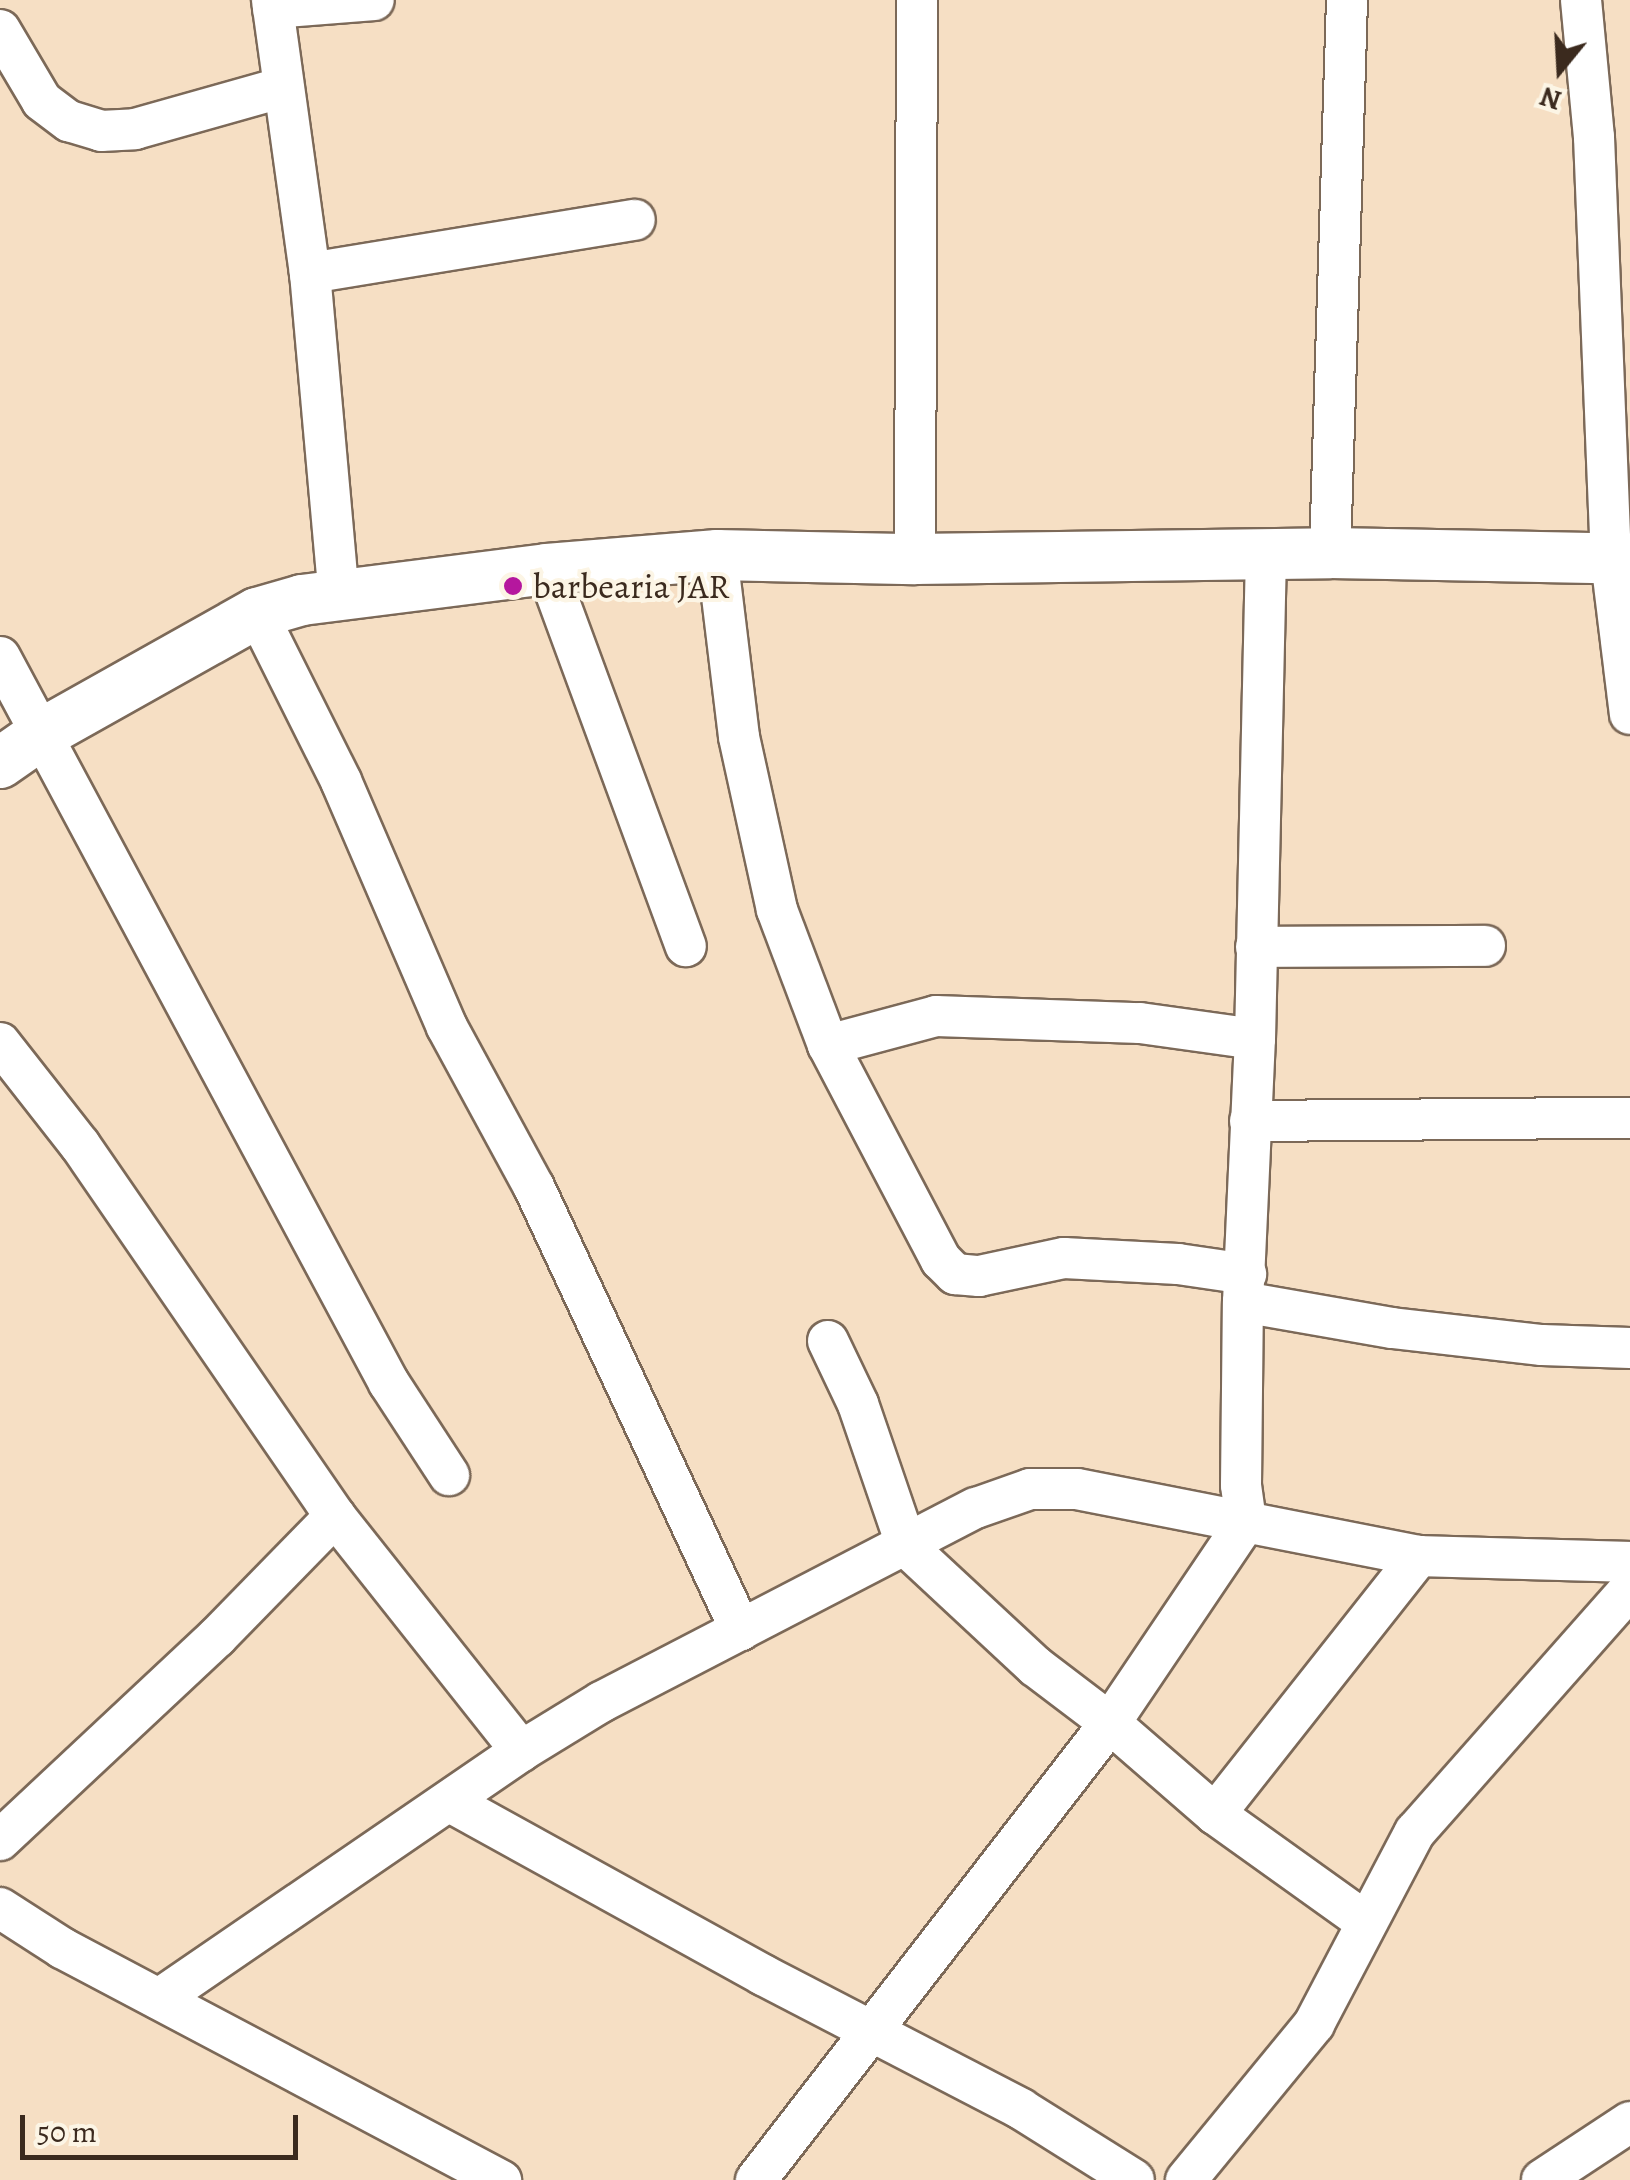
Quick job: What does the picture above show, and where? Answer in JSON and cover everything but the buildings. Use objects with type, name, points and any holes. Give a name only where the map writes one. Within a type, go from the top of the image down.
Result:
[{"type":"street","points":[[339,595],[310,273],[281,88],[273,4],[374,0]]},
{"type":"street","points":[[915,559],[917,0]]},
{"type":"street","points":[[1330,553],[1347,0]]},
{"type":"street","points":[[1582,0],[1612,168],[1621,560],[1630,714]]},
{"type":"street","points":[[0,30],[42,101],[69,121],[101,131],[135,129],[281,88]]},
{"type":"street","points":[[310,273],[635,220]]},
{"type":"street","points":[[0,763],[43,734],[257,612],[339,595],[547,569],[717,555],[915,559],[1330,553],[1621,560]]},
{"type":"street","points":[[756,2180],[1110,1723],[1246,1521],[1241,1485],[1244,1288],[1255,1039],[1266,554]]},
{"type":"street","points":[[717,555],[739,737],[777,910],[828,1046],[941,1260],[955,1274],[979,1276],[1064,1258],[1178,1264],[1244,1288],[1412,1330],[1542,1345],[1630,1348]]},
{"type":"street","points":[[547,569],[686,946]]},
{"type":"street","points":[[257,612],[342,781],[446,1027],[534,1187],[741,1630]]},
{"type":"street","points":[[0,657],[388,1383],[449,1475]]},
{"type":"street","points":[[1256,948],[1485,946]]},
{"type":"street","points":[[828,1046],[936,1016],[1123,1022],[1255,1039]]},
{"type":"street","points":[[0,1042],[80,1145],[334,1516],[521,1751]]},
{"type":"street","points":[[1250,1120],[1630,1118]]},
{"type":"street","points":[[828,1341],[858,1404],[907,1547],[1035,1666],[1110,1723],[1215,1814],[1366,1922]]},
{"type":"street","points":[[159,1999],[521,1751],[600,1702],[907,1547],[976,1508],[1030,1489],[1077,1489],[1419,1556],[1630,1562]]},
{"type":"street","points":[[0,1840],[218,1637],[334,1516]]},
{"type":"street","points":[[1215,1814],[1419,1556]]},
{"type":"street","points":[[1186,2180],[1314,2024],[1415,1832],[1630,1589]]},
{"type":"street","points":[[450,1802],[763,1975],[872,2028],[1021,2109],[1134,2180]]},
{"type":"street","points":[[0,1908],[62,1948],[502,2180]]},
{"type":"street","points":[[1542,2180],[1630,2122]]},
{"type":"place","name":"barbearia JAR","points":[[513,586]]}]
